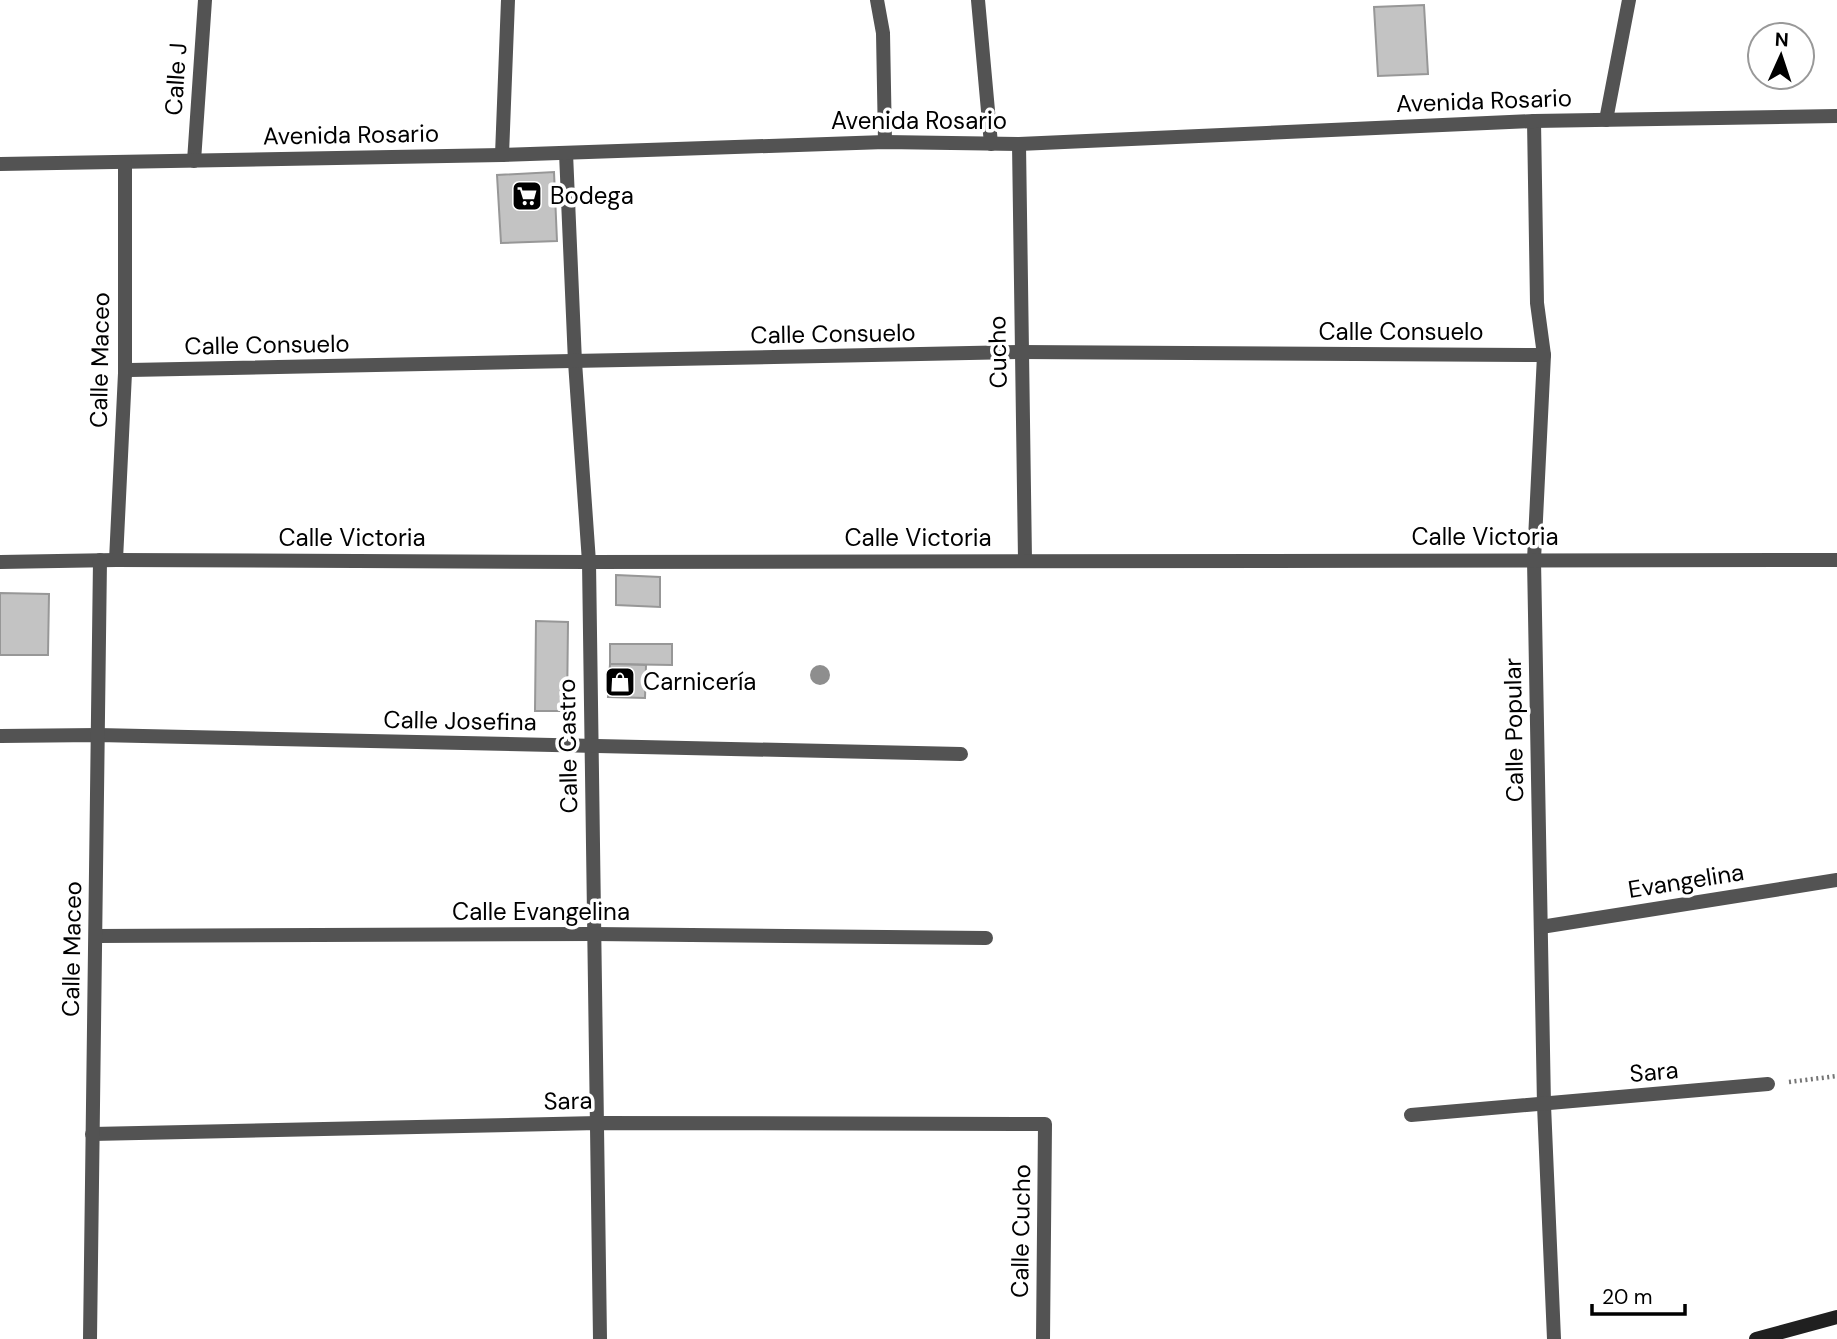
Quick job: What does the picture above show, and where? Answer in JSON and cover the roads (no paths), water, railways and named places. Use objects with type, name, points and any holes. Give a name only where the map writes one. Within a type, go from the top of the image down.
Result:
[{"type":"main road","points":[[1756,1339],[1837,1317]]},
{"type":"street","name":"Calle J","points":[[194,161],[205,0]]},
{"type":"street","points":[[502,155],[508,0]]},
{"type":"street","points":[[877,0],[883,33],[885,142]]},
{"type":"street","points":[[978,0],[991,144]]},
{"type":"street","points":[[1606,120],[1629,0]]},
{"type":"street","name":"Avenida Rosario","points":[[0,164],[502,155],[885,142],[1019,144],[1534,121],[1837,116]]},
{"type":"street","name":"Calle Popular","points":[[1534,121],[1538,303],[1544,355],[1534,560],[1545,1105],[1554,1339]]},
{"type":"street","name":"Cucho","points":[[1019,144],[1025,560]]},
{"type":"street","name":"Calle Castro","points":[[566,153],[575,362],[589,562],[600,1339]]},
{"type":"street","name":"Calle Maceo","points":[[116,560],[124,373],[125,162]]},
{"type":"street","name":"Calle Consuelo","points":[[124,373],[130,370],[1020,352],[1544,355]]},
{"type":"street","name":"Calle Victoria","points":[[0,562],[1837,559]]},
{"type":"street","name":"Calle Maceo","points":[[90,1339],[100,560]]},
{"type":"street","name":"Calle Josefina","points":[[0,736],[98,735],[961,754]]},
{"type":"street","name":"Evangelina","points":[[1541,928],[1837,880]]},
{"type":"street","name":"Calle Evangelina","points":[[96,936],[594,934],[986,939]]},
{"type":"street","name":"Sara","points":[[1411,1115],[1768,1084]]},
{"type":"street","name":"Sara","points":[[92,1134],[598,1123],[1045,1124]]},
{"type":"street","name":"Calle Cucho","points":[[1043,1339],[1045,1124]]},
{"type":"place","name":"Bodega","points":[[527,196]]},
{"type":"place","name":"Carnicería","points":[[620,682]]}]
